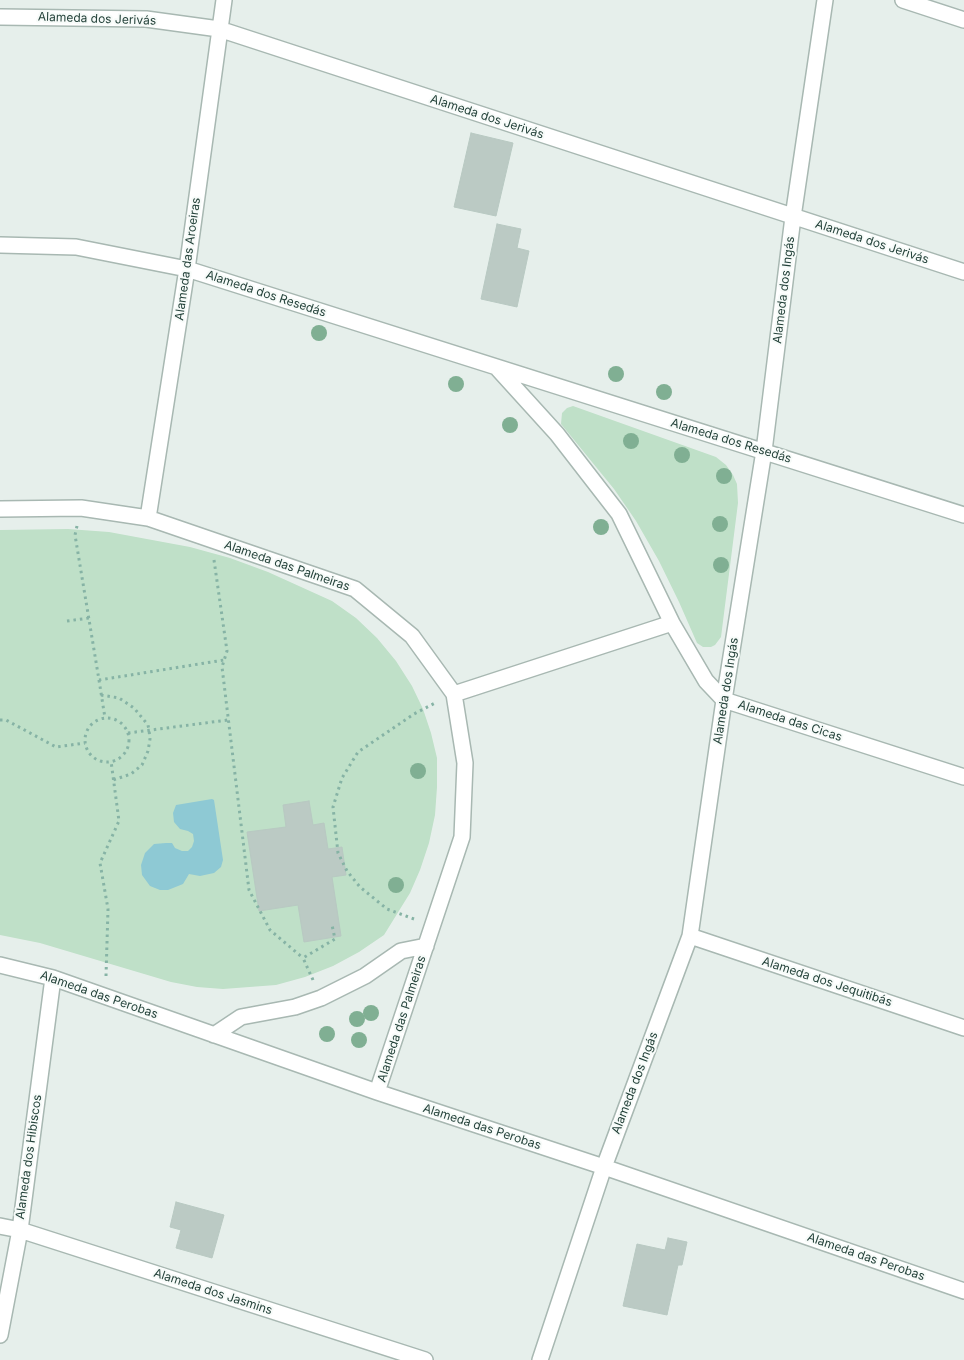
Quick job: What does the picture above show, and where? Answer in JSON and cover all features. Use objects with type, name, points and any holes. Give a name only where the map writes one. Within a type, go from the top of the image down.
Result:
[{"type":"street","name":"Alameda das Aroeiras","points":[[148,518],[187,269],[224,0]]},
{"type":"street","name":"Alameda dos Ingás","points":[[540,1360],[604,1167],[690,936],[724,700],[764,451],[793,217],[825,0]]},
{"type":"street","points":[[902,0],[964,20]]},
{"type":"street","name":"Alameda dos Jerivás","points":[[0,17],[146,18],[219,29],[964,272]]},
{"type":"street","name":"Alameda dos Resedás","points":[[0,245],[76,247],[187,269],[964,515]]},
{"type":"street","points":[[454,694],[672,623],[618,514],[557,434],[498,368]]},
{"type":"street","name":"Alameda das Palmeiras","points":[[0,509],[81,508],[148,518],[355,589],[412,636],[454,694],[465,763],[462,837],[377,1092]]},
{"type":"street","name":"Alameda das Cicas","points":[[672,623],[706,682],[724,700],[964,777]]},
{"type":"street","name":"Alameda dos Jequitibás","points":[[690,936],[964,1028]]},
{"type":"street","name":"Alameda das Palmeiras","points":[[214,1035],[241,1017],[295,1007],[321,998],[365,976],[401,951],[426,946]]},
{"type":"street","name":"Alameda das Perobas","points":[[0,965],[53,978],[377,1092],[604,1167],[964,1291]]},
{"type":"street","name":"Alameda dos Hibiscos","points":[[0,1334],[20,1230],[53,978]]},
{"type":"street","name":"Alameda dos Jasmins","points":[[0,1226],[20,1230],[425,1360]]},
{"type":"path","points":[[81,508],[75,535],[105,718]]},
{"type":"path","points":[[210,539],[227,651],[222,667],[249,890],[270,930],[303,958],[321,998]]},
{"type":"path","points":[[67,620],[89,618]]},
{"type":"path","points":[[99,680],[224,660]]},
{"type":"path","points":[[433,925],[387,909],[360,887],[347,871],[338,853],[333,807],[342,778],[358,752],[414,714],[454,694]]},
{"type":"path","points":[[102,695],[119,698],[134,708],[148,725],[149,730],[148,752],[142,765],[131,774],[114,780]]},
{"type":"path","points":[[105,718],[119,721],[128,733],[129,740],[124,754],[111,761],[97,760],[91,756],[85,743],[88,729],[98,720],[105,718]]},
{"type":"path","points":[[0,720],[6,720],[56,747],[85,743]]},
{"type":"path","points":[[128,733],[228,720]]},
{"type":"path","points":[[104,996],[108,909],[100,863],[119,821],[111,761]]},
{"type":"path","points":[[303,958],[335,939],[332,925]]},
{"type":"green space","points":[[573,406],[716,457],[726,465],[733,475],[737,484],[738,503],[721,637],[715,645],[703,647],[697,643],[659,561],[636,521],[614,489],[561,424],[562,413],[567,408]]},
{"type":"green space","points":[[68,529],[109,532],[190,547],[230,558],[268,572],[332,601],[356,618],[377,638],[396,661],[412,686],[423,709],[431,733],[437,758],[437,787],[435,815],[429,843],[420,870],[410,893],[384,935],[359,952],[333,966],[305,977],[276,985],[223,989],[171,982],[40,943],[0,935],[0,530]]},
{"type":"water","points":[[214,800],[223,860],[221,867],[214,873],[200,876],[189,874],[183,884],[168,890],[160,890],[150,886],[142,875],[141,865],[145,853],[154,844],[166,843],[172,843],[175,848],[182,851],[188,851],[194,841],[193,834],[180,829],[174,822],[173,813],[176,805]]},
{"type":"building","points":[[471,133],[513,143],[496,216],[454,207]]},
{"type":"building","points":[[497,224],[521,229],[517,248],[529,251],[517,307],[481,299]]},
{"type":"building","points":[[309,801],[313,825],[324,823],[328,849],[342,847],[346,875],[332,877],[341,936],[304,942],[298,905],[259,911],[247,832],[286,827],[283,805]]},
{"type":"building","points":[[176,1202],[224,1215],[212,1258],[176,1248],[181,1230],[170,1227]]},
{"type":"building","points":[[668,1238],[687,1242],[682,1265],[678,1265],[667,1315],[623,1306],[637,1244],[665,1250]]}]
